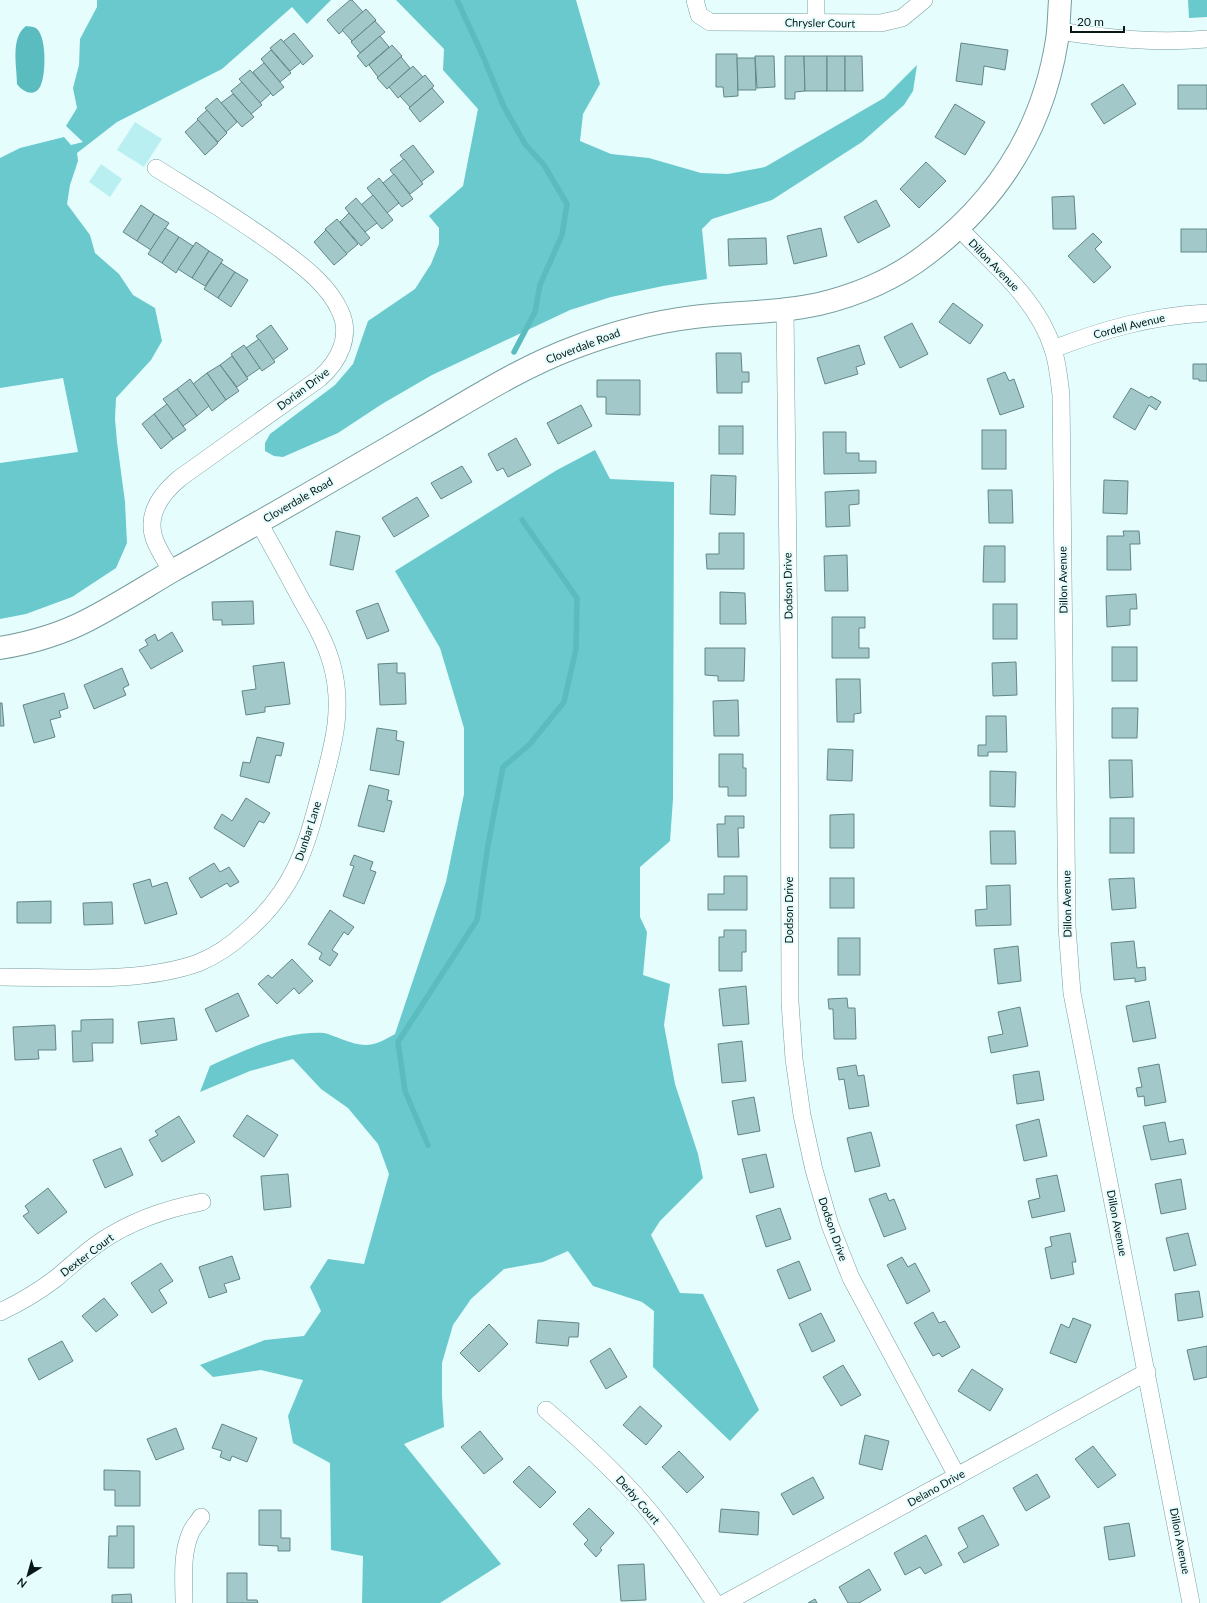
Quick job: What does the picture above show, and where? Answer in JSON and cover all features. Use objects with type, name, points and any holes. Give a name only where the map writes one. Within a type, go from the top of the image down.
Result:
[{"type":"street","name":"Chrysler Court","points":[[694,0],[699,15],[710,22],[881,23],[902,18],[924,0]]},
{"type":"street","points":[[816,0],[816,22]]},
{"type":"street","name":"Cloverdale Road","points":[[0,648],[50,635],[86,621],[259,523],[490,388],[572,348],[623,331],[666,321],[693,317],[785,309],[819,304],[857,292],[888,279],[923,257],[959,228],[978,209],[1001,180],[1021,149],[1037,114],[1049,79],[1058,31],[1060,0]]},
{"type":"street","points":[[1058,31],[1095,37],[1141,41],[1207,39]]},
{"type":"street","name":"Dorian Drive","points":[[156,168],[260,233],[310,273],[336,302],[342,316],[345,334],[343,344],[336,361],[330,370],[180,478],[163,494],[155,509],[153,530],[154,538],[172,572]]},
{"type":"street","name":"Dillon Avenue","points":[[959,228],[1027,300],[1038,316],[1053,349],[1061,394],[1066,864],[1069,963],[1075,1007],[1191,1603]]},
{"type":"street","name":"Dodson Drive","points":[[785,309],[789,651],[790,1002],[794,1059],[802,1115],[814,1170],[830,1225],[851,1278],[957,1476]]},
{"type":"street","name":"Cordell Avenue","points":[[1053,349],[1084,338],[1148,320],[1177,315],[1207,313]]},
{"type":"street","name":"Dunbar Lane","points":[[0,977],[124,977],[162,972],[198,963],[237,940],[262,917],[280,896],[295,871],[306,845],[335,741],[338,714],[336,687],[332,666],[324,640],[259,523]]},
{"type":"street","name":"Dexter Court","points":[[0,1312],[20,1302],[54,1280],[99,1243],[122,1229],[145,1218],[176,1207],[202,1202]]},
{"type":"street","name":"Delano Drive","points":[[725,1603],[1147,1372]]},
{"type":"street","name":"Derby Court","points":[[546,1410],[605,1464],[645,1506],[687,1560],[715,1603]]},
{"type":"street","points":[[184,1603],[184,1565],[186,1546],[191,1531],[202,1517]]},
{"type":"shaded area","points":[[97,0],[331,0],[307,24],[292,7],[222,69],[117,122],[77,153],[78,161],[70,185],[67,204],[90,235],[95,253],[119,274],[133,295],[155,308],[162,341],[151,360],[116,398],[115,419],[125,502],[127,543],[116,568],[72,597],[26,614],[0,619],[0,463],[78,452],[63,378],[0,388],[0,158],[20,148],[64,137],[71,145],[83,142],[66,126],[77,108],[73,88],[79,65],[80,39],[97,7]]},
{"type":"shaded area","points":[[396,0],[576,0],[600,84],[583,114],[580,141],[611,154],[649,158],[701,173],[728,174],[765,167],[884,98],[917,65],[913,91],[904,105],[862,142],[772,200],[712,219],[702,229],[707,279],[663,286],[611,297],[570,310],[432,375],[382,404],[338,433],[283,457],[274,456],[265,451],[265,443],[270,434],[335,385],[353,364],[368,321],[415,289],[431,264],[439,244],[439,228],[429,216],[463,186],[478,109],[443,70],[444,49]]},
{"type":"shaded area","points":[[1188,0],[1207,0],[1207,17],[1189,18]]},
{"type":"shaded area","points":[[26,26],[37,29],[43,40],[44,49],[42,82],[37,90],[31,93],[25,91],[17,84],[16,45],[21,31]]},
{"type":"shaded area","points":[[135,122],[162,139],[144,167],[117,150]]},
{"type":"shaded area","points":[[101,164],[122,179],[110,197],[89,182]]},
{"type":"shaded area","points":[[595,450],[610,479],[674,482],[673,799],[670,841],[640,867],[640,917],[647,932],[643,975],[670,984],[664,1025],[675,1084],[698,1154],[703,1178],[660,1221],[651,1235],[680,1293],[703,1294],[759,1410],[730,1441],[653,1367],[654,1311],[642,1302],[593,1286],[568,1251],[543,1262],[504,1269],[471,1299],[453,1325],[442,1363],[444,1427],[404,1444],[501,1564],[440,1603],[362,1603],[363,1556],[331,1550],[330,1463],[293,1443],[288,1416],[303,1380],[261,1370],[213,1377],[200,1365],[265,1340],[304,1336],[321,1311],[310,1287],[328,1259],[364,1264],[389,1174],[378,1144],[348,1108],[321,1089],[293,1059],[250,1071],[200,1092],[210,1066],[251,1048],[280,1038],[309,1033],[324,1033],[356,1044],[369,1045],[381,1042],[395,1034],[446,882],[464,794],[464,728],[440,648],[395,571],[557,470]]},
{"type":"building","points":[[350,0],[352,0],[363,12],[339,34],[327,20]]},
{"type":"building","points":[[366,9],[376,20],[352,41],[342,30]]},
{"type":"building","points":[[375,21],[385,32],[360,53],[351,42]]},
{"type":"building","points":[[294,33],[313,56],[303,65],[283,42]]},
{"type":"building","points":[[380,36],[389,47],[366,67],[357,56]]},
{"type":"building","points":[[281,39],[301,62],[290,71],[270,48]]},
{"type":"building","points":[[961,43],[1008,50],[1005,70],[984,66],[982,85],[956,81]]},
{"type":"building","points":[[392,45],[402,56],[378,77],[369,65]]},
{"type":"building","points":[[271,50],[291,73],[280,82],[261,59]]},
{"type":"building","points":[[716,54],[737,54],[738,96],[724,97],[723,87],[716,87]]},
{"type":"building","points":[[755,56],[774,56],[775,87],[757,88]]},
{"type":"building","points":[[785,56],[804,56],[805,91],[795,92],[795,99],[785,99]]},
{"type":"building","points":[[804,56],[827,56],[827,91],[805,91]]},
{"type":"building","points":[[827,56],[845,56],[845,91],[827,91]]},
{"type":"building","points":[[845,56],[862,56],[863,91],[845,91]]},
{"type":"building","points":[[401,57],[410,68],[387,89],[377,78]]},
{"type":"building","points":[[737,58],[755,58],[756,90],[738,90]]},
{"type":"building","points":[[264,63],[284,87],[273,96],[253,72]]},
{"type":"building","points":[[413,66],[423,77],[398,98],[389,87]]},
{"type":"building","points":[[250,70],[271,93],[260,103],[239,79]]},
{"type":"building","points":[[425,75],[434,86],[410,107],[400,96]]},
{"type":"building","points":[[242,82],[262,105],[251,114],[231,91]]},
{"type":"building","points":[[1123,84],[1136,104],[1104,124],[1091,104]]},
{"type":"building","points":[[1178,85],[1207,85],[1207,109],[1178,109]]},
{"type":"building","points":[[432,88],[444,102],[420,122],[409,108]]},
{"type":"building","points":[[233,94],[254,117],[242,127],[221,103]]},
{"type":"building","points":[[217,98],[237,122],[226,132],[205,108]]},
{"type":"building","points":[[955,104],[985,122],[965,155],[935,137]]},
{"type":"building","points":[[207,110],[227,133],[218,142],[197,119]]},
{"type":"building","points":[[198,120],[218,143],[205,155],[185,132]]},
{"type":"building","points":[[413,145],[434,172],[421,182],[400,155]]},
{"type":"building","points":[[404,159],[423,184],[410,194],[390,170]]},
{"type":"building","points":[[926,162],[946,181],[919,208],[900,189]]},
{"type":"building","points":[[394,174],[413,199],[402,207],[383,183]]},
{"type":"building","points":[[379,178],[399,203],[387,213],[367,188]]},
{"type":"building","points":[[373,195],[393,220],[382,229],[361,205]]},
{"type":"building","points":[[1074,196],[1076,229],[1053,229],[1052,197]]},
{"type":"building","points":[[356,198],[377,223],[365,232],[345,208]]},
{"type":"building","points":[[876,200],[890,226],[858,243],[844,217]]},
{"type":"building","points":[[141,205],[154,214],[137,241],[123,232]]},
{"type":"building","points":[[349,213],[370,238],[361,246],[340,222]]},
{"type":"building","points":[[154,214],[169,223],[151,250],[137,241]]},
{"type":"building","points":[[337,219],[358,244],[346,254],[325,229]]},
{"type":"building","points":[[165,228],[179,237],[162,263],[148,254]]},
{"type":"building","points":[[821,228],[827,256],[794,264],[787,236]]},
{"type":"building","points":[[1181,229],[1207,229],[1207,252],[1181,252]]},
{"type":"building","points":[[326,230],[347,254],[334,265],[314,242]]},
{"type":"building","points":[[1093,233],[1102,242],[1095,249],[1111,267],[1094,283],[1068,256]]},
{"type":"building","points":[[179,237],[193,246],[176,273],[162,263]]},
{"type":"building","points":[[766,238],[767,264],[729,266],[728,239]]},
{"type":"building","points":[[196,242],[209,251],[192,278],[178,269]]},
{"type":"building","points":[[209,251],[223,260],[205,286],[192,278]]},
{"type":"building","points":[[221,263],[235,272],[218,298],[204,289]]},
{"type":"building","points":[[235,272],[248,280],[231,307],[218,298]]},
{"type":"building","points":[[953,303],[983,325],[970,344],[939,322]]},
{"type":"building","points":[[912,323],[928,354],[900,368],[884,337]]},
{"type":"building","points":[[271,325],[288,349],[273,360],[256,336]]},
{"type":"building","points":[[259,339],[275,362],[262,371],[246,348]]},
{"type":"building","points":[[244,345],[260,368],[247,377],[231,354]]},
{"type":"building","points":[[859,345],[865,364],[856,367],[858,374],[825,384],[817,358]]},
{"type":"building","points":[[716,353],[741,353],[742,372],[749,372],[749,382],[742,382],[742,393],[717,393]]},
{"type":"building","points":[[232,356],[248,379],[237,387],[220,365]]},
{"type":"building","points":[[1193,364],[1207,364],[1207,381],[1193,379]]},
{"type":"building","points":[[220,365],[239,391],[226,400],[207,373]]},
{"type":"building","points":[[1005,372],[1009,381],[1014,379],[1024,407],[1000,415],[987,379]]},
{"type":"building","points":[[207,373],[226,400],[212,411],[193,384]]},
{"type":"building","points":[[190,379],[209,406],[197,416],[177,389]]},
{"type":"building","points":[[597,380],[640,380],[640,415],[606,414],[606,397],[597,397]]},
{"type":"building","points":[[1131,388],[1149,398],[1151,396],[1161,402],[1156,410],[1149,405],[1135,430],[1113,417]]},
{"type":"building","points":[[177,389],[197,416],[183,426],[163,399]]},
{"type":"building","points":[[167,404],[186,430],[173,439],[154,414]]},
{"type":"building","points":[[581,405],[592,426],[558,444],[547,423]]},
{"type":"building","points":[[154,414],[173,439],[161,449],[142,424]]},
{"type":"building","points":[[719,426],[743,426],[743,454],[719,454]]},
{"type":"building","points":[[982,430],[1006,430],[1006,469],[982,469]]},
{"type":"building","points":[[823,432],[846,432],[846,453],[859,453],[859,461],[876,461],[876,473],[824,474]]},
{"type":"building","points":[[516,438],[531,465],[508,477],[503,468],[497,471],[488,454]]},
{"type":"building","points":[[462,466],[472,482],[441,499],[431,483]]},
{"type":"building","points":[[711,475],[736,476],[735,515],[710,514]]},
{"type":"building","points":[[1104,480],[1128,481],[1127,514],[1103,513]]},
{"type":"building","points":[[859,490],[859,504],[849,505],[850,526],[826,527],[825,492]]},
{"type":"building","points":[[988,490],[1012,490],[1013,523],[989,523]]},
{"type":"building","points":[[417,497],[429,516],[394,537],[382,518]]},
{"type":"building","points":[[336,531],[360,536],[353,570],[330,565]]},
{"type":"building","points":[[1123,531],[1139,531],[1140,544],[1130,544],[1131,570],[1107,570],[1107,536],[1124,536]]},
{"type":"building","points":[[719,533],[744,533],[744,569],[707,569],[706,554],[719,554]]},
{"type":"building","points":[[984,546],[1005,546],[1005,582],[983,582]]},
{"type":"building","points":[[847,555],[848,591],[825,591],[824,556]]},
{"type":"building","points":[[720,592],[745,593],[746,624],[720,624]]},
{"type":"building","points":[[1136,594],[1137,609],[1130,609],[1130,625],[1107,627],[1106,596]]},
{"type":"building","points":[[253,601],[254,624],[222,625],[222,620],[213,620],[212,602]]},
{"type":"building","points":[[378,603],[389,631],[367,639],[356,611]]},
{"type":"building","points":[[993,604],[1017,604],[1017,639],[993,639]]},
{"type":"building","points":[[832,617],[865,617],[865,628],[859,628],[859,648],[869,648],[869,658],[832,658]]},
{"type":"building","points":[[172,632],[183,651],[151,669],[139,650],[148,645],[145,640],[155,634],[158,641]]},
{"type":"building","points":[[1112,647],[1137,647],[1137,681],[1112,681]]},
{"type":"building","points":[[705,648],[745,648],[744,681],[718,681],[718,676],[705,675]]},
{"type":"building","points":[[284,662],[290,704],[265,707],[265,712],[246,715],[242,691],[256,689],[253,666]]},
{"type":"building","points":[[1016,662],[1017,695],[993,696],[992,663]]},
{"type":"building","points":[[397,663],[397,673],[405,673],[406,704],[380,705],[378,664]]},
{"type":"building","points":[[122,668],[129,685],[123,688],[126,695],[94,709],[84,685]]},
{"type":"building","points":[[836,679],[860,679],[861,713],[854,714],[854,722],[837,722]]},
{"type":"building","points":[[64,693],[68,708],[59,711],[61,717],[50,720],[55,737],[34,743],[23,705]]},
{"type":"building","points":[[738,700],[739,736],[714,736],[713,701]]},
{"type":"building","points":[[0,703],[2,703],[4,726],[0,726]]},
{"type":"building","points":[[1112,708],[1138,708],[1137,738],[1112,738]]},
{"type":"building","points":[[986,716],[1006,716],[1007,752],[988,752],[988,756],[978,756],[978,745],[986,745]]},
{"type":"building","points":[[377,728],[397,731],[396,740],[404,742],[399,775],[370,770]]},
{"type":"building","points":[[257,737],[284,743],[281,756],[276,755],[269,783],[240,776],[243,762],[250,763]]},
{"type":"building","points":[[828,749],[853,750],[852,781],[827,780]]},
{"type":"building","points":[[719,754],[743,754],[743,768],[746,768],[746,796],[728,796],[728,787],[719,787]]},
{"type":"building","points":[[1109,760],[1132,760],[1133,797],[1110,798]]},
{"type":"building","points":[[990,771],[1016,772],[1015,807],[990,806]]},
{"type":"building","points":[[369,785],[389,790],[387,800],[392,801],[384,832],[358,826]]},
{"type":"building","points":[[246,798],[270,813],[264,823],[259,821],[244,847],[214,828],[222,814],[232,821]]},
{"type":"building","points":[[854,814],[854,848],[830,848],[830,815]]},
{"type":"building","points":[[725,816],[744,816],[744,828],[738,828],[739,857],[718,857],[717,824],[725,824]]},
{"type":"building","points":[[1110,818],[1134,818],[1134,853],[1110,853]]},
{"type":"building","points":[[990,831],[1015,831],[1016,864],[991,864]]},
{"type":"building","points":[[354,855],[373,862],[370,870],[376,872],[364,904],[343,896],[354,866],[350,865]]},
{"type":"building","points":[[214,863],[220,872],[229,867],[239,882],[230,887],[227,883],[201,898],[189,878]]},
{"type":"building","points":[[724,876],[747,876],[747,910],[708,910],[708,894],[724,894]]},
{"type":"building","points":[[830,878],[854,878],[854,908],[830,908]]},
{"type":"building","points":[[1134,878],[1136,908],[1112,910],[1109,879]]},
{"type":"building","points":[[150,879],[152,887],[167,882],[177,914],[145,924],[133,884]]},
{"type":"building","points":[[1010,885],[1011,925],[976,926],[975,910],[987,909],[986,886]]},
{"type":"building","points":[[51,901],[51,923],[17,923],[17,902]]},
{"type":"building","points":[[112,902],[113,924],[84,925],[83,903]]},
{"type":"building","points":[[330,910],[354,927],[348,935],[344,932],[332,950],[338,954],[330,966],[319,959],[322,953],[308,944]]},
{"type":"building","points":[[724,930],[746,930],[746,952],[742,952],[742,971],[719,971],[719,937],[724,937]]},
{"type":"building","points":[[838,938],[860,938],[860,975],[838,975]]},
{"type":"building","points":[[1134,941],[1137,968],[1145,967],[1146,980],[1135,982],[1135,978],[1114,980],[1111,943]]},
{"type":"building","points":[[1018,946],[1021,981],[998,984],[994,949]]},
{"type":"building","points":[[292,959],[313,981],[299,994],[294,988],[277,1004],[258,984],[268,975],[272,978]]},
{"type":"building","points":[[746,986],[749,1024],[723,1026],[719,989]]},
{"type":"building","points":[[238,993],[249,1016],[216,1032],[205,1009]]},
{"type":"building","points":[[847,998],[848,1008],[855,1008],[856,1039],[834,1039],[833,1009],[829,1009],[828,999]]},
{"type":"building","points":[[1149,1001],[1156,1038],[1133,1042],[1126,1006]]},
{"type":"building","points":[[1020,1007],[1028,1046],[991,1053],[988,1037],[1003,1034],[998,1012]]},
{"type":"building","points":[[174,1018],[177,1040],[141,1044],[138,1022]]},
{"type":"building","points":[[113,1019],[113,1043],[92,1043],[93,1061],[73,1062],[72,1031],[81,1031],[81,1020]]},
{"type":"building","points":[[55,1025],[56,1050],[38,1050],[39,1059],[15,1060],[13,1027]]},
{"type":"building","points":[[742,1041],[746,1081],[722,1083],[718,1044]]},
{"type":"building","points":[[1159,1064],[1166,1102],[1145,1106],[1144,1096],[1138,1097],[1136,1088],[1142,1087],[1138,1068]]},
{"type":"building","points":[[856,1065],[858,1076],[864,1075],[869,1106],[849,1109],[844,1079],[839,1080],[837,1068]]},
{"type":"building","points":[[1039,1071],[1044,1100],[1017,1104],[1013,1075]]},
{"type":"building","points":[[754,1097],[760,1131],[738,1135],[732,1101]]},
{"type":"building","points":[[247,1115],[278,1135],[264,1157],[233,1136]]},
{"type":"building","points":[[179,1116],[195,1142],[162,1162],[149,1140],[158,1135],[155,1131]]},
{"type":"building","points":[[1039,1119],[1047,1156],[1024,1161],[1016,1125]]},
{"type":"building","points":[[1165,1122],[1169,1142],[1183,1139],[1186,1154],[1151,1160],[1143,1126]]},
{"type":"building","points":[[871,1132],[880,1166],[855,1172],[847,1138]]},
{"type":"building","points":[[121,1148],[133,1175],[105,1188],[93,1160]]},
{"type":"building","points":[[766,1154],[774,1187],[750,1193],[742,1159]]},
{"type":"building","points":[[288,1174],[291,1207],[264,1210],[261,1176]]},
{"type":"building","points":[[1057,1175],[1065,1211],[1032,1218],[1028,1201],[1040,1198],[1036,1179]]},
{"type":"building","points":[[1181,1179],[1186,1209],[1161,1214],[1155,1184]]},
{"type":"building","points":[[48,1188],[67,1212],[38,1234],[23,1216],[29,1212],[25,1206]]},
{"type":"building","points":[[886,1193],[889,1201],[894,1199],[906,1229],[884,1237],[869,1199]]},
{"type":"building","points":[[780,1208],[791,1239],[766,1247],[756,1216]]},
{"type":"building","points":[[1070,1233],[1076,1262],[1072,1262],[1074,1274],[1051,1279],[1045,1248],[1052,1246],[1050,1237]]},
{"type":"building","points":[[1188,1233],[1196,1265],[1174,1271],[1166,1238]]},
{"type":"building","points":[[232,1256],[240,1279],[224,1284],[227,1292],[209,1298],[199,1267]]},
{"type":"building","points":[[902,1257],[908,1267],[915,1263],[930,1291],[907,1304],[887,1265]]},
{"type":"building","points":[[799,1261],[811,1290],[789,1299],[777,1270]]},
{"type":"building","points":[[161,1263],[173,1281],[159,1290],[167,1303],[152,1313],[131,1283]]},
{"type":"building","points":[[1199,1291],[1203,1317],[1178,1321],[1175,1294]]},
{"type":"building","points":[[104,1298],[118,1315],[96,1332],[82,1316]]},
{"type":"building","points":[[933,1312],[939,1323],[945,1321],[960,1347],[942,1357],[939,1353],[933,1356],[914,1323]]},
{"type":"building","points":[[821,1313],[835,1341],[812,1352],[799,1324]]},
{"type":"building","points":[[1073,1318],[1091,1325],[1076,1363],[1050,1353],[1061,1324],[1069,1328]]},
{"type":"building","points":[[538,1320],[579,1323],[578,1337],[569,1337],[568,1346],[536,1343]]},
{"type":"building","points":[[489,1324],[508,1344],[479,1372],[460,1353]]},
{"type":"building","points":[[62,1341],[73,1361],[39,1380],[28,1359]]},
{"type":"building","points":[[1207,1346],[1207,1377],[1194,1380],[1187,1350]]},
{"type":"building","points":[[610,1348],[627,1377],[606,1389],[590,1361]]},
{"type":"building","points":[[843,1365],[861,1395],[841,1406],[823,1377]]},
{"type":"building","points":[[972,1369],[1003,1389],[990,1411],[958,1391]]},
{"type":"building","points":[[640,1406],[662,1426],[646,1445],[623,1425]]},
{"type":"building","points":[[222,1424],[257,1438],[247,1462],[232,1456],[230,1461],[220,1457],[222,1451],[212,1448]]},
{"type":"building","points":[[176,1428],[184,1449],[156,1460],[147,1439]]},
{"type":"building","points":[[480,1431],[503,1459],[484,1474],[461,1447]]},
{"type":"building","points":[[865,1435],[889,1441],[882,1470],[859,1464]]},
{"type":"building","points":[[1093,1446],[1116,1475],[1098,1488],[1075,1459]]},
{"type":"building","points":[[679,1451],[704,1477],[687,1493],[662,1467]]},
{"type":"building","points":[[529,1466],[556,1492],[540,1508],[513,1482]]},
{"type":"building","points":[[104,1470],[140,1471],[140,1506],[115,1506],[115,1490],[104,1490]]},
{"type":"building","points":[[1037,1474],[1050,1497],[1026,1511],[1013,1488]]},
{"type":"building","points":[[813,1477],[824,1498],[793,1515],[781,1494]]},
{"type":"building","points":[[589,1508],[614,1533],[600,1548],[602,1550],[596,1557],[584,1544],[588,1540],[573,1524]]},
{"type":"building","points":[[721,1509],[759,1512],[758,1535],[719,1532]]},
{"type":"building","points":[[259,1510],[281,1510],[281,1538],[290,1538],[290,1551],[278,1551],[278,1546],[259,1545]]},
{"type":"building","points":[[983,1515],[999,1545],[964,1563],[958,1553],[968,1547],[958,1528]]},
{"type":"building","points":[[1129,1523],[1135,1556],[1109,1560],[1104,1527]]},
{"type":"building","points":[[117,1526],[134,1526],[134,1568],[108,1568],[109,1536],[117,1536]]},
{"type":"building","points":[[926,1535],[942,1565],[925,1574],[920,1567],[905,1575],[894,1553]]},
{"type":"building","points":[[644,1564],[646,1600],[621,1601],[618,1565]]},
{"type":"building","points":[[869,1569],[881,1590],[859,1603],[848,1603],[839,1587]]},
{"type":"building","points":[[227,1573],[247,1573],[247,1600],[257,1600],[258,1603],[227,1603]]},
{"type":"building","points":[[131,1594],[132,1603],[112,1603],[112,1595]]},
{"type":"building","points":[[815,1599],[817,1603],[808,1603]]},
{"type":"waterway","points":[[457,0],[504,107],[525,144],[544,165],[567,204],[562,235],[540,285],[535,312],[514,352]]},
{"type":"waterway","points":[[428,1145],[405,1091],[398,1042],[477,920],[488,845],[503,767],[530,744],[564,702],[576,649],[577,598],[522,520]]}]
